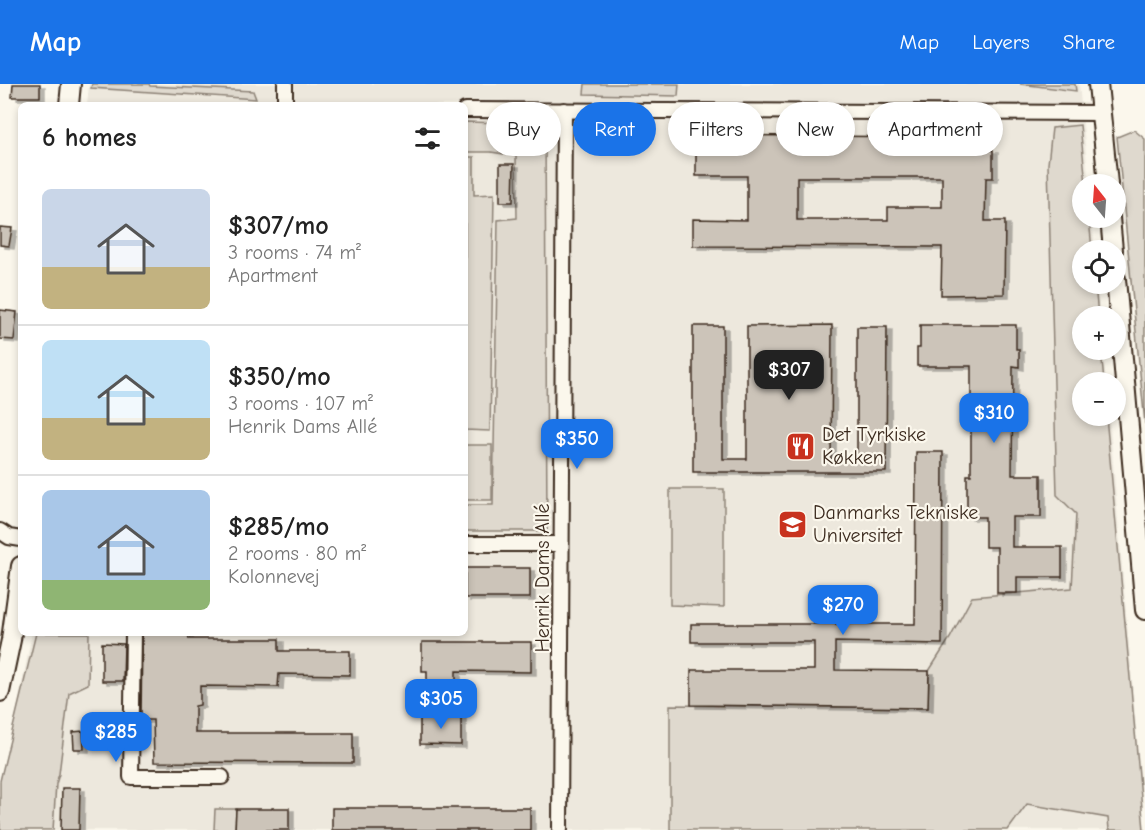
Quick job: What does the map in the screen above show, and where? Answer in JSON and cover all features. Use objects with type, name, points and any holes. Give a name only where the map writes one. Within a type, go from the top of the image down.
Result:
[{"type":"street","points":[[69,102],[71,84]]},
{"type":"street","points":[[285,84],[285,102]]},
{"type":"street","points":[[1098,84],[1107,174]]},
{"type":"street","points":[[468,110],[1101,113]]},
{"type":"street","name":"Henrik Dams Allé","points":[[560,830],[564,110]]},
{"type":"street","points":[[1117,294],[1145,610]]},
{"type":"street","points":[[0,531],[9,537],[18,538]]},
{"type":"street","points":[[468,544],[561,544]]},
{"type":"street","points":[[0,692],[11,640],[18,588]]},
{"type":"street","points":[[134,636],[131,777],[222,777]]},
{"type":"shaded area","name":"Danmarks Tekniske Universitet","points":[[89,84],[1079,84],[1088,174],[1072,174],[1072,228],[1093,228],[1094,240],[1072,240],[1072,294],[1098,294],[1099,306],[1072,306],[1072,360],[1104,360],[1105,372],[1072,372],[1072,426],[1110,426],[1145,830],[0,830],[0,778],[14,724],[31,636],[468,636],[468,102],[87,102]]},
{"type":"shaded area","points":[[92,84],[149,84],[150,86],[253,91],[256,99],[91,88]]},
{"type":"shaded area","points":[[585,84],[679,84],[678,96],[584,94]]},
{"type":"shaded area","points":[[1020,84],[1075,84],[1076,91]]},
{"type":"shaded area","points":[[468,122],[486,123],[486,152],[468,152]]},
{"type":"shaded area","points":[[1080,125],[1085,174],[1072,174],[1072,228],[1090,228],[1091,240],[1072,240],[1072,294],[1096,294],[1097,306],[1072,306],[1072,360],[1102,360],[1103,372],[1072,372],[1072,426],[1107,426],[1144,830],[1109,830],[1108,818],[1027,804],[1008,830],[670,830],[670,705],[928,708],[929,671],[972,597],[1072,588],[1076,514],[1057,495],[1048,164],[1052,128]]},
{"type":"shaded area","points":[[1134,130],[1145,139],[1145,424],[1126,228],[1126,174],[1121,174],[1117,137]]},
{"type":"shaded area","points":[[516,156],[545,156],[547,531],[468,531],[468,505],[493,505],[498,220],[517,218]]},
{"type":"shaded area","points":[[468,157],[474,157],[474,195],[494,194],[490,431],[468,430]]},
{"type":"shaded area","points":[[468,445],[492,445],[492,500],[468,500]]},
{"type":"shaded area","points":[[670,489],[724,489],[724,607],[670,605]]},
{"type":"shaded area","points":[[35,636],[89,636],[88,684],[69,693],[56,784],[53,830],[0,830],[0,781]]},
{"type":"shaded area","points":[[215,809],[236,809],[235,830],[214,830]]},
{"type":"building","points":[[13,84],[40,84],[40,97],[12,97]]},
{"type":"building","points":[[764,136],[776,136],[776,156],[855,156],[855,136],[867,136],[867,156],[993,156],[993,178],[986,178],[985,221],[1005,221],[1004,294],[941,295],[942,247],[693,246],[693,219],[747,220],[747,176],[696,176],[696,156],[764,156]],"holes":[[[797,177],[942,177],[942,207],[888,207],[888,220],[797,220]]]},
{"type":"building","points":[[500,164],[514,164],[513,202],[500,202]]},
{"type":"building","points":[[0,227],[12,228],[9,246],[0,245]]},
{"type":"building","points":[[0,310],[17,312],[14,340],[0,339]]},
{"type":"building","points":[[832,325],[831,460],[857,460],[857,327],[887,327],[886,472],[693,472],[693,326],[723,326],[723,459],[747,459],[747,326]]},
{"type":"building","points":[[920,325],[1016,325],[1019,367],[1013,366],[1012,475],[1041,475],[1041,517],[1012,517],[1012,547],[1062,547],[1062,577],[1017,577],[1017,593],[997,593],[997,547],[985,547],[985,517],[967,517],[967,475],[971,475],[971,366],[917,366]]},
{"type":"building","points":[[916,452],[943,452],[942,644],[835,642],[835,670],[929,671],[928,708],[691,705],[691,670],[814,670],[814,642],[691,642],[691,624],[915,624]]},
{"type":"building","points":[[468,568],[530,568],[530,598],[468,598]]},
{"type":"building","points":[[142,636],[188,636],[189,639],[279,639],[279,651],[350,651],[350,675],[279,674],[278,687],[200,686],[200,705],[195,706],[195,733],[353,733],[353,763],[154,762],[153,720],[141,720]]},
{"type":"building","points":[[422,642],[531,642],[531,672],[456,671],[456,695],[427,694],[427,671],[422,671]]},
{"type":"building","points":[[102,643],[124,644],[123,681],[102,681]]},
{"type":"building","points":[[420,715],[461,715],[461,745],[420,744]]},
{"type":"building","points":[[83,731],[84,749],[74,749],[73,732]]},
{"type":"building","points":[[62,788],[80,788],[79,830],[61,830]]},
{"type":"building","points":[[289,808],[289,830],[235,830],[236,809]]},
{"type":"building","points":[[332,808],[530,808],[530,830],[332,830]]},
{"type":"place","name":"Det Tyrkiske Køkken","points":[[801,446]]},
{"type":"place","name":"Danmarks Tekniske Universitet","points":[[792,524]]}]
